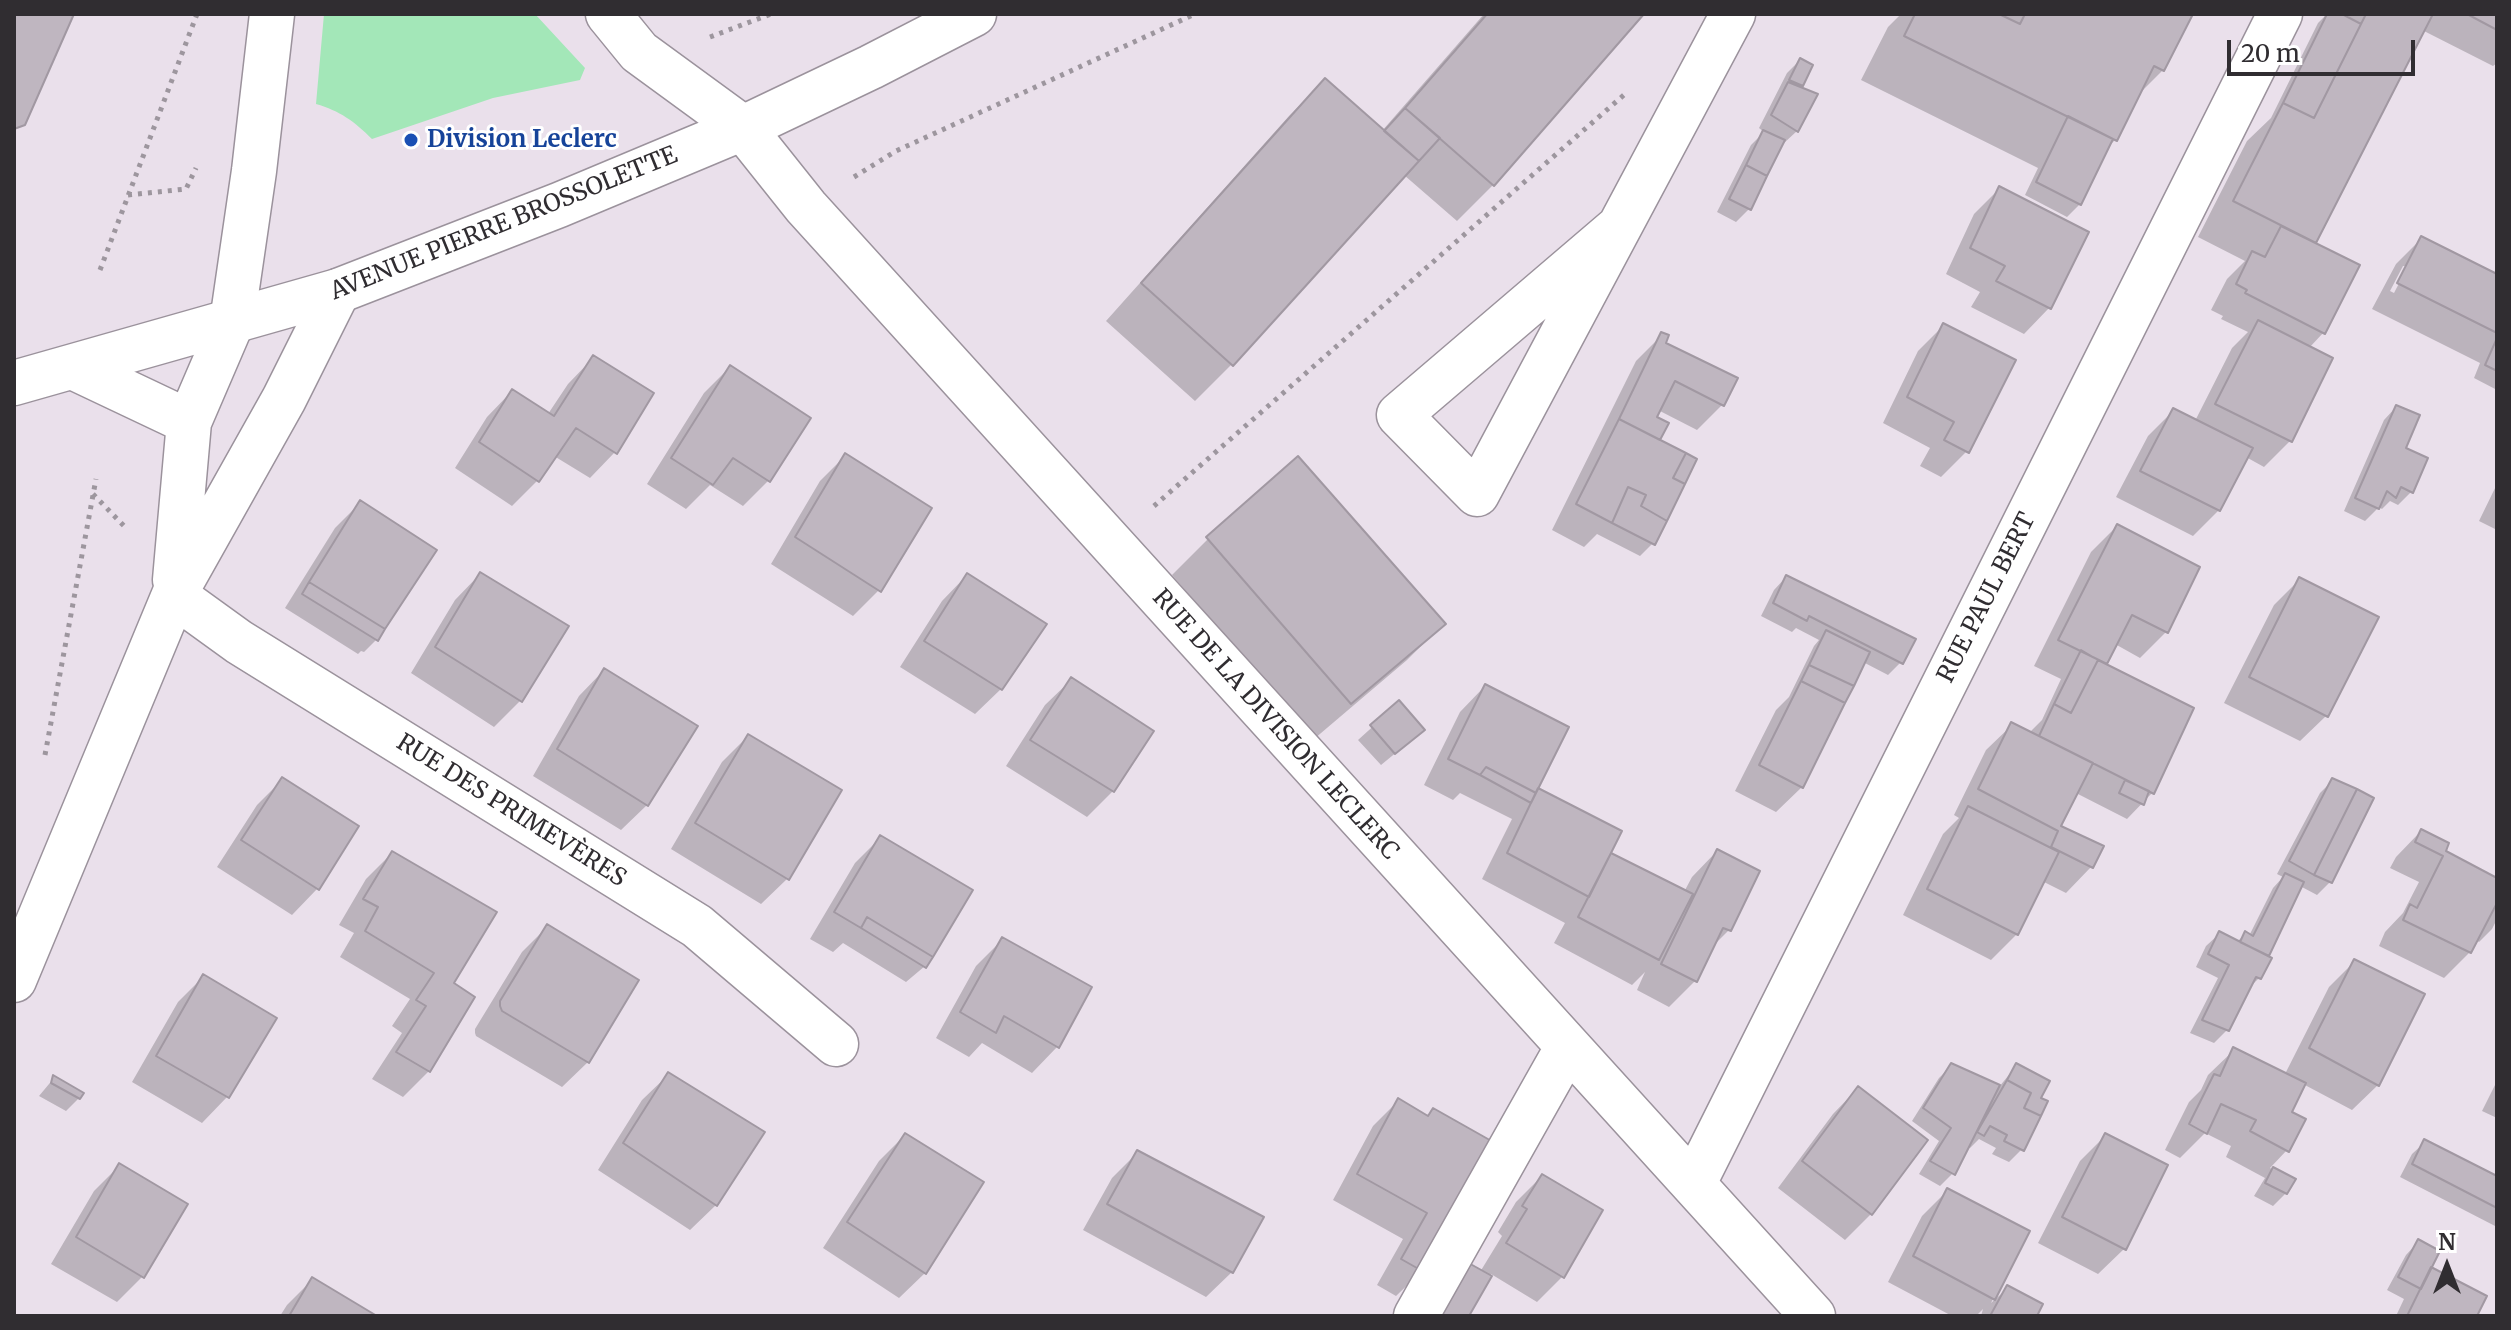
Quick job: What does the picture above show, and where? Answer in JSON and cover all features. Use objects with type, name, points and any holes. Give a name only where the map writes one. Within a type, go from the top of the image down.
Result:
[{"type":"street","points":[[174,595],[189,422],[232,322],[272,14]]},
{"type":"street","name":"RUE DE LA DIVISION LECLERC","points":[[608,14],[639,52],[743,128],[806,207],[1813,1316]]},
{"type":"street","name":"AVENUE PIERRE BROSSOLETTE","points":[[14,383],[338,291],[559,205],[743,128],[974,14]]},
{"type":"street","points":[[1619,227],[1399,415],[1477,494],[1733,14]]},
{"type":"street","name":"RUE PAUL BERT","points":[[1694,1183],[2280,14]]},
{"type":"street","points":[[14,980],[174,595],[284,399],[338,291]]},
{"type":"street","points":[[75,368],[189,422]]},
{"type":"street","name":"RUE DES PRIMEVÈRES","points":[[174,595],[239,642],[697,926],[836,1044]]},
{"type":"street","points":[[1416,1316],[1567,1048]]},
{"type":"path","points":[[100,270],[197,14]]},
{"type":"path","points":[[806,207],[896,151],[1195,14]]},
{"type":"path","points":[[1111,544],[1628,90]]},
{"type":"path","points":[[128,195],[186,189]]},
{"type":"path","points":[[44,756],[96,479]]},
{"type":"path","points":[[93,494],[131,533]]},
{"type":"green space","points":[[324,14],[535,14],[585,68],[580,80],[493,98],[372,139],[346,117],[316,104]]},
{"type":"building","points":[[14,14],[74,14],[25,125],[14,129]]},
{"type":"building","points":[[1487,14],[1644,14],[1494,186],[1405,108]]},
{"type":"building","points":[[1915,14],[1999,14],[2020,24],[2025,14],[2193,14],[2164,71],[2154,66],[2117,141],[1904,36]]},
{"type":"building","points":[[2327,14],[2342,14],[2361,24],[2314,118],[2283,103]]},
{"type":"building","points":[[2366,14],[2433,14],[2316,243],[2233,201],[2283,103],[2314,118]]},
{"type":"building","points":[[2467,14],[2497,14],[2497,30]]},
{"type":"building","points":[[1800,58],[1813,65],[1803,86],[1789,80]]},
{"type":"building","points":[[1325,78],[1419,161],[1233,366],[1141,283]]},
{"type":"building","points":[[1788,82],[1818,94],[1798,132],[1771,115]]},
{"type":"building","points":[[1405,108],[1440,138],[1419,161],[1384,131]]},
{"type":"building","points":[[2068,116],[2113,139],[2081,205],[2036,182]]},
{"type":"building","points":[[1763,130],[1785,140],[1767,176],[1746,165]]},
{"type":"building","points":[[1746,165],[1767,176],[1751,210],[1729,199]]},
{"type":"building","points":[[1999,186],[2089,232],[2051,309],[1996,281],[2005,266],[1970,248]]},
{"type":"building","points":[[2281,226],[2360,265],[2325,334],[2245,293],[2247,290],[2236,284],[2252,251],[2265,257]]},
{"type":"building","points":[[2421,236],[2497,274],[2497,333],[2397,283]]},
{"type":"building","points":[[2258,320],[2333,358],[2292,442],[2215,404]]},
{"type":"building","points":[[1943,323],[2016,360],[1969,453],[1944,440],[1954,422],[1907,397]]},
{"type":"building","points":[[1661,332],[1669,335],[1666,343],[1738,378],[1724,406],[1675,381],[1657,417],[1669,423],[1660,440],[1619,419]]},
{"type":"building","points":[[2497,338],[2497,371],[2485,365]]},
{"type":"building","points":[[593,355],[654,393],[617,454],[576,428],[539,482],[479,442],[512,389],[554,416]]},
{"type":"building","points":[[730,365],[811,418],[770,482],[733,458],[713,485],[671,458]]},
{"type":"building","points":[[2396,405],[2420,415],[2406,448],[2428,458],[2413,493],[2401,487],[2396,498],[2387,491],[2379,509],[2355,498]]},
{"type":"building","points":[[2173,408],[2253,448],[2220,511],[2140,471]]},
{"type":"building","points":[[1619,419],[1686,453],[1673,478],[1685,484],[1667,521],[1641,506],[1646,495],[1628,487],[1612,523],[1576,504]]},
{"type":"building","points":[[845,453],[932,508],[881,592],[795,537]]},
{"type":"building","points":[[1686,453],[1697,459],[1685,484],[1673,478]]},
{"type":"building","points":[[1298,456],[1446,624],[1351,704],[1206,537]]},
{"type":"building","points":[[1628,487],[1646,495],[1641,506],[1667,521],[1655,545],[1612,523]]},
{"type":"building","points":[[360,500],[437,550],[385,629],[309,582]]},
{"type":"building","points":[[2117,524],[2200,567],[2168,633],[2132,615],[2107,664],[2058,640]]},
{"type":"building","points":[[480,572],[569,626],[522,702],[435,647]]},
{"type":"building","points":[[967,573],[1047,624],[1002,690],[924,641]]},
{"type":"building","points":[[1786,575],[1916,639],[1903,664],[1809,616],[1807,621],[1773,603]]},
{"type":"building","points":[[2299,577],[2379,617],[2328,717],[2249,677]]},
{"type":"building","points":[[309,582],[385,629],[378,641],[302,594]]},
{"type":"building","points":[[1826,630],[1870,652],[1854,686],[1809,665]]},
{"type":"building","points":[[2081,650],[2098,660],[2071,713],[2054,704]]},
{"type":"building","points":[[2098,660],[2194,708],[2154,794],[2039,736],[2054,704],[2071,713]]},
{"type":"building","points":[[1809,665],[1854,686],[1845,703],[1801,681]]},
{"type":"building","points":[[604,668],[698,726],[648,806],[557,749]]},
{"type":"building","points":[[1071,677],[1154,731],[1114,792],[1030,740]]},
{"type":"building","points":[[1801,681],[1845,703],[1803,788],[1759,765]]},
{"type":"building","points":[[1485,684],[1569,727],[1536,793],[1486,767],[1480,775],[1448,759]]},
{"type":"building","points":[[1399,700],[1425,730],[1395,754],[1370,725]]},
{"type":"building","points":[[2011,722],[2093,763],[2061,826],[2104,846],[2093,868],[2051,847],[2058,831],[1978,789]]},
{"type":"building","points":[[748,734],[842,790],[789,880],[695,823]]},
{"type":"building","points":[[1486,767],[1536,793],[1531,803],[1480,775]]},
{"type":"building","points":[[282,777],[359,826],[319,890],[241,840]]},
{"type":"building","points":[[2332,778],[2357,789],[2314,875],[2289,861]]},
{"type":"building","points":[[2125,780],[2149,791],[2144,805],[2119,793]]},
{"type":"building","points":[[1538,788],[1622,831],[1589,897],[1507,853]]},
{"type":"building","points":[[2357,789],[2374,798],[2332,883],[2314,875]]},
{"type":"building","points":[[1968,806],[2059,852],[2018,935],[1927,889]]},
{"type":"building","points":[[2421,829],[2449,843],[2446,851],[2497,878],[2497,903],[2471,953],[2403,920],[2410,904],[2417,908],[2443,856],[2415,842]]},
{"type":"building","points":[[880,835],[973,890],[933,957],[867,917],[861,928],[834,912]]},
{"type":"building","points":[[1717,849],[1760,871],[1731,931],[1723,928],[1697,982],[1661,964]]},
{"type":"building","points":[[392,851],[497,912],[454,983],[475,997],[430,1072],[396,1052],[426,1006],[416,1000],[434,973],[365,931],[378,907],[363,899]]},
{"type":"building","points":[[1611,853],[1693,894],[1659,960],[1578,917]]},
{"type":"building","points":[[2285,873],[2304,882],[2269,956],[2240,942],[2245,931],[2253,936]]},
{"type":"building","points":[[867,917],[933,957],[926,968],[861,928]]},
{"type":"building","points":[[547,924],[639,980],[589,1063],[502,1011],[500,1006],[500,1001]]},
{"type":"building","points":[[2219,931],[2272,958],[2261,979],[2256,977],[2229,1031],[2202,1020],[2229,965],[2208,954]]},
{"type":"building","points":[[1002,937],[1092,987],[1059,1048],[1004,1016],[996,1033],[960,1012]]},
{"type":"building","points":[[2354,959],[2425,994],[2379,1086],[2309,1048]]},
{"type":"building","points":[[203,974],[277,1018],[229,1098],[156,1056]]},
{"type":"building","points":[[2233,1047],[2306,1083],[2292,1112],[2306,1119],[2289,1152],[2250,1131],[2256,1120],[2221,1104],[2207,1134],[2189,1124],[2214,1074],[2220,1076]]},
{"type":"building","points":[[1951,1063],[2000,1085],[1955,1175],[1930,1161],[1951,1128],[1923,1108]]},
{"type":"building","points":[[2016,1063],[2050,1081],[2041,1098],[2048,1101],[2041,1116],[2024,1108],[2031,1093],[2007,1080]]},
{"type":"building","points":[[668,1072],[765,1132],[717,1206],[623,1143]]},
{"type":"building","points":[[53,1075],[84,1093],[80,1099],[51,1083]]},
{"type":"building","points":[[2007,1080],[2031,1093],[2024,1108],[2041,1116],[2024,1151],[2004,1141],[2007,1135],[1990,1126],[1984,1136],[1977,1132]]},
{"type":"building","points":[[1858,1086],[1928,1140],[1872,1215],[1802,1161]]},
{"type":"building","points":[[1398,1098],[1428,1116],[1433,1108],[1495,1143],[1424,1272],[1401,1259],[1427,1213],[1357,1174]]},
{"type":"building","points":[[905,1133],[984,1182],[926,1274],[847,1222]]},
{"type":"building","points":[[2105,1133],[2168,1165],[2126,1250],[2062,1217]]},
{"type":"building","points":[[2424,1139],[2497,1176],[2497,1208],[2412,1164]]},
{"type":"building","points":[[1137,1150],[1264,1217],[1233,1273],[1107,1204]]},
{"type":"building","points":[[119,1163],[188,1204],[144,1278],[76,1237]]},
{"type":"building","points":[[2273,1167],[2296,1179],[2287,1194],[2265,1183]]},
{"type":"building","points":[[1542,1174],[1603,1210],[1564,1278],[1506,1243],[1527,1209],[1522,1206]]},
{"type":"building","points":[[1947,1188],[2030,1231],[1995,1300],[1913,1256]]},
{"type":"building","points":[[2418,1239],[2440,1251],[2421,1289],[2398,1277]]},
{"type":"building","points":[[1465,1261],[1492,1276],[1469,1316],[1434,1316]]},
{"type":"building","points":[[2431,1267],[2487,1296],[2477,1316],[2407,1316]]},
{"type":"building","points":[[312,1277],[377,1316],[289,1316]]},
{"type":"building","points":[[2007,1285],[2043,1304],[2037,1316],[1990,1316]]},
{"type":"place","name":"Division Leclerc","points":[[411,140]]}]
